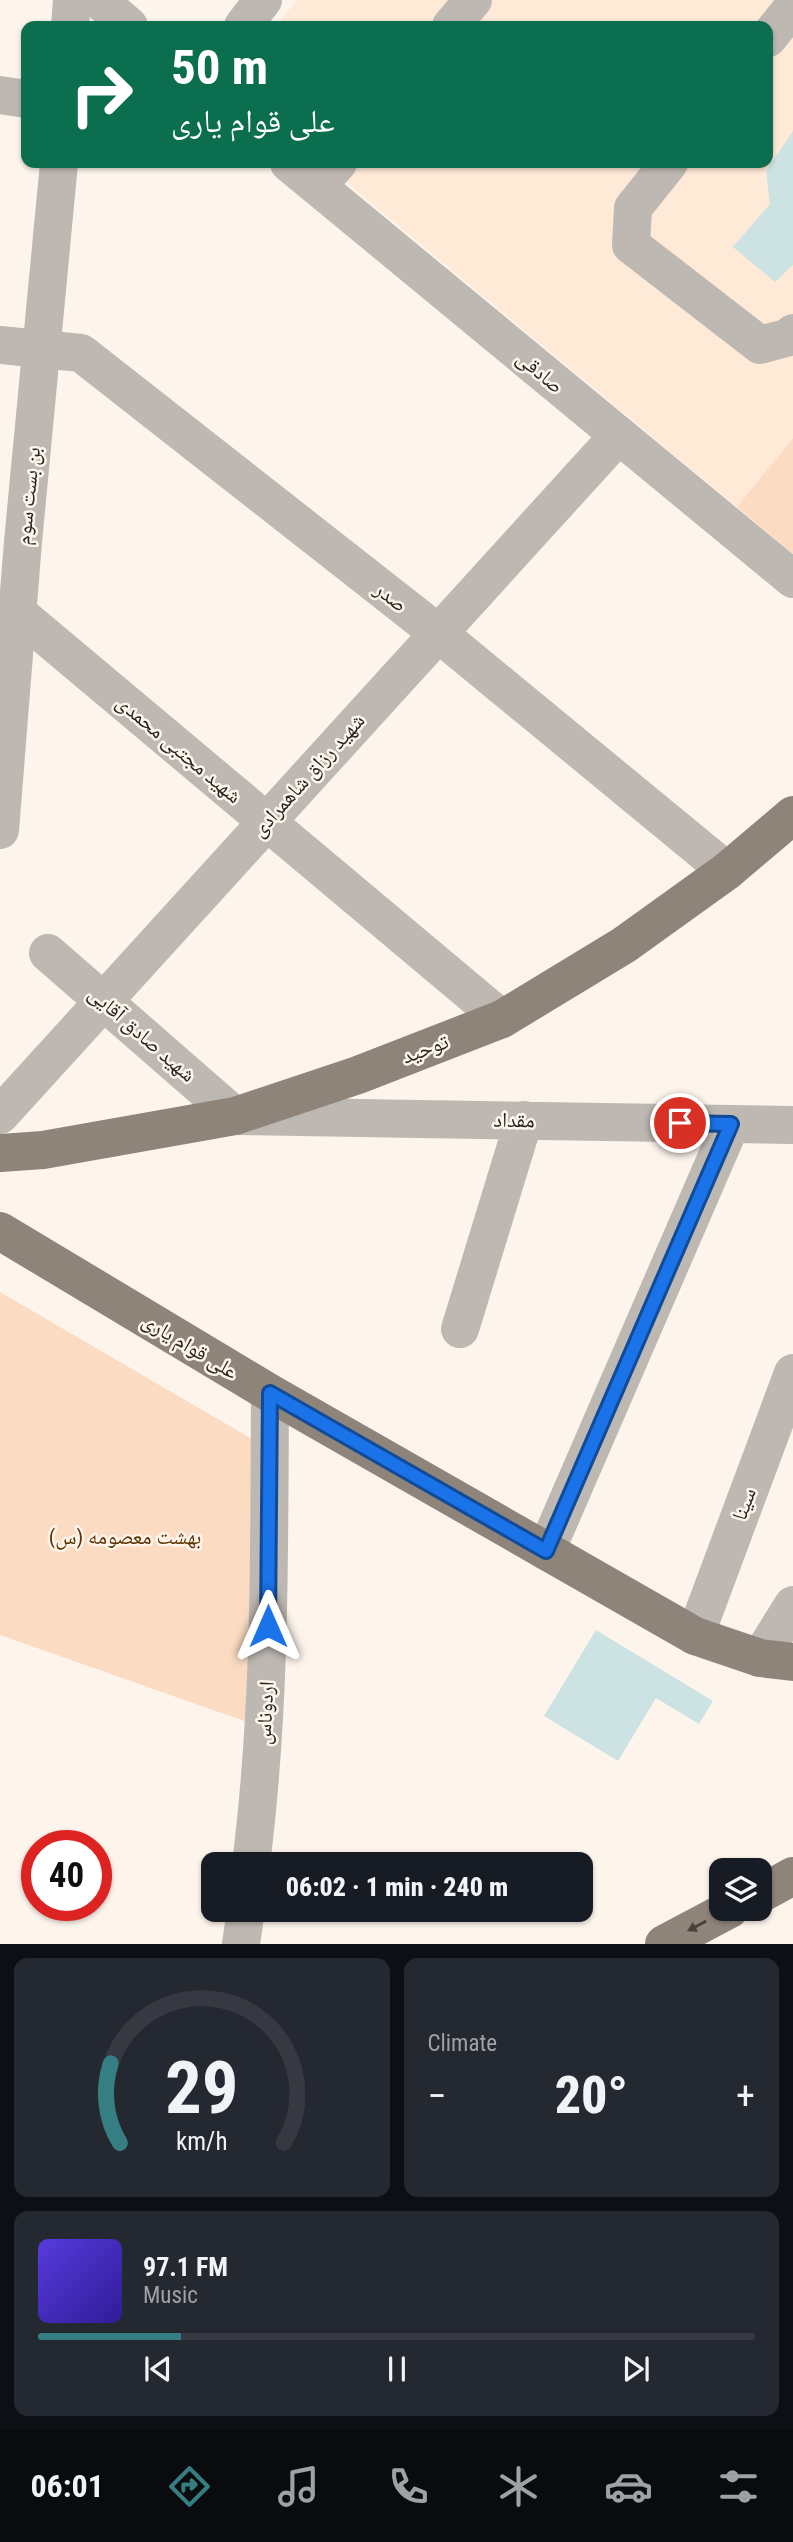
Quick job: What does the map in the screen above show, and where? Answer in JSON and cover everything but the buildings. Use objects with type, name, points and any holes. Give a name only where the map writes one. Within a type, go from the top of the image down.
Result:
[{"type":"main road","name":"توحید","points":[[0,1153],[43,1150],[235,1116],[358,1075],[502,1019],[624,945],[727,871],[793,815]]},
{"type":"main road","name":"علی قوام یاری","points":[[0,1231],[270,1393],[695,1636],[777,1660]]},
{"type":"main road","points":[[772,1887],[793,1876]]},
{"type":"main road","points":[[664,1944],[709,1920]]},
{"type":"street","points":[[70,21],[72,0]]},
{"type":"street","points":[[99,0],[123,21]]},
{"type":"street","points":[[247,21],[264,0]]},
{"type":"street","points":[[456,21],[473,0]]},
{"type":"street","points":[[773,32],[793,7]]},
{"type":"street","points":[[0,95],[21,98]]},
{"type":"street","name":"بن بست سوم","points":[[0,830],[9,612],[23,542],[59,168]]},
{"type":"street","points":[[665,168],[633,208],[631,245],[760,345],[790,337],[793,333]]},
{"type":"street","name":"صادقی","points":[[315,171],[618,436],[793,579]]},
{"type":"street","name":"صدر","points":[[0,345],[81,353],[438,633],[727,871]]},
{"type":"street","name":"شهید رزاق شاهمرادی","points":[[0,1115],[618,436]]},
{"type":"street","name":"شهید مجتبی محمدی","points":[[9,612],[502,1019]]},
{"type":"street","name":"شهید صادق آقایی","points":[[48,953],[235,1116]]},
{"type":"street","name":"مقداد","points":[[235,1116],[793,1125]]},
{"type":"street","points":[[460,1329],[524,1121]]},
{"type":"street","points":[[546,1551],[731,1124]]},
{"type":"street","name":"سینا","points":[[695,1636],[793,1373]]},
{"type":"street","name":"اردوناس","points":[[252,1852],[265,1725],[268,1652],[270,1393]]},
{"type":"street","points":[[777,1660],[793,1605]]},
{"type":"street","points":[[241,1944],[244,1922]]},
{"type":"shaded area","points":[[297,0],[793,0],[793,438],[737,507],[329,168],[773,168],[773,21],[280,21]]},
{"type":"green space","points":[[793,438],[793,554],[737,507]]},
{"type":"green space","name":"(بهشت معصومه (س","points":[[0,1292],[252,1439],[247,1722],[0,1635]]},
{"type":"route","points":[[268,1626],[270,1393],[546,1551],[731,1124],[680,1123]]}]
